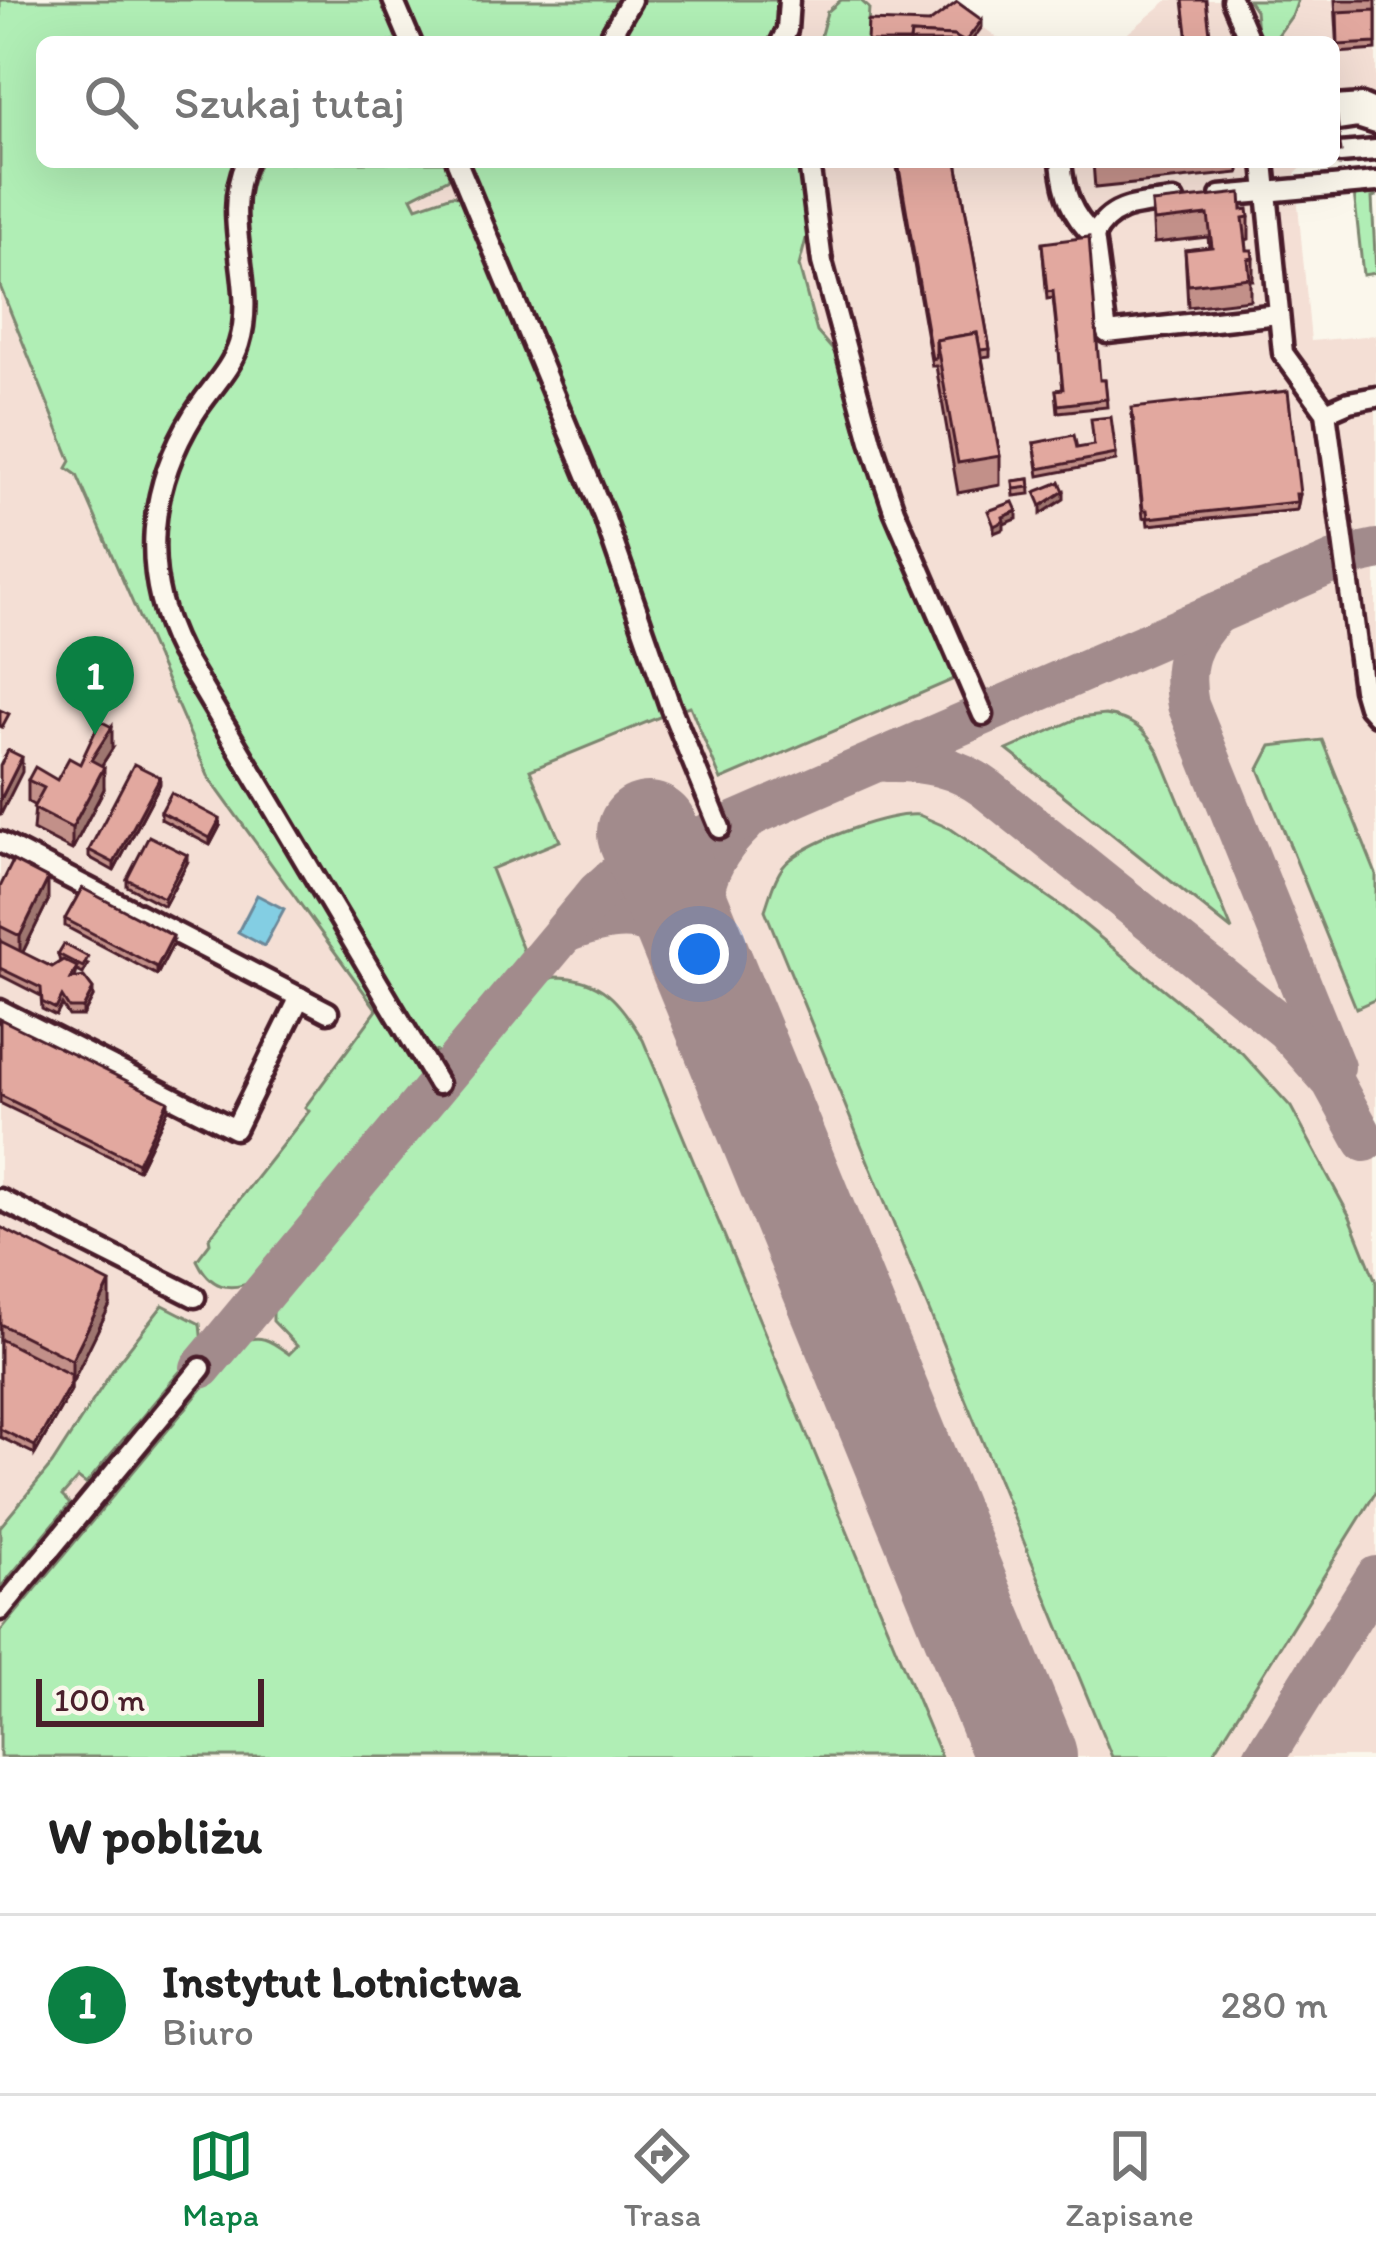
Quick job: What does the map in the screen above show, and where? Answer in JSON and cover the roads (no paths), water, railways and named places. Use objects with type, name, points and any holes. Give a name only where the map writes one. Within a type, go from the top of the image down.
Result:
[{"type":"street","points":[[393,0],[408,36]]},
{"type":"street","points":[[610,36],[631,0]]},
{"type":"street","points":[[784,36],[789,0]]},
{"type":"street","points":[[1232,0],[1247,36]]},
{"type":"street","points":[[1340,112],[1362,104],[1376,110]]},
{"type":"street","points":[[1340,114],[1376,124]]},
{"type":"street","points":[[1340,153],[1376,151]]},
{"type":"street","points":[[244,168],[235,220],[246,286],[239,343],[173,448],[154,523],[155,580],[180,651],[438,1084]]},
{"type":"street","points":[[459,168],[604,516],[670,706],[720,829]]},
{"type":"street","points":[[810,168],[822,262],[871,441],[894,511],[983,715]]},
{"type":"street","points":[[1062,168],[1066,197],[1079,223],[1094,236],[1107,333],[1278,314]]},
{"type":"street","points":[[1265,168],[1287,362],[1326,412],[1363,689],[1376,715]]},
{"type":"street","points":[[1094,236],[1109,214],[1124,207],[1376,182]]},
{"type":"street","points":[[1326,412],[1376,397]]},
{"type":"street","points":[[0,842],[328,1012]]},
{"type":"street","points":[[0,1010],[236,1129],[301,997]]},
{"type":"street","points":[[0,1199],[196,1297]]},
{"type":"street","points":[[0,1610],[201,1368]]},
{"type":"water","points":[[257,895],[284,909],[264,946],[238,932]]},
{"type":"place","name":"Instytut Lotnictwa","points":[[95,735]]}]
